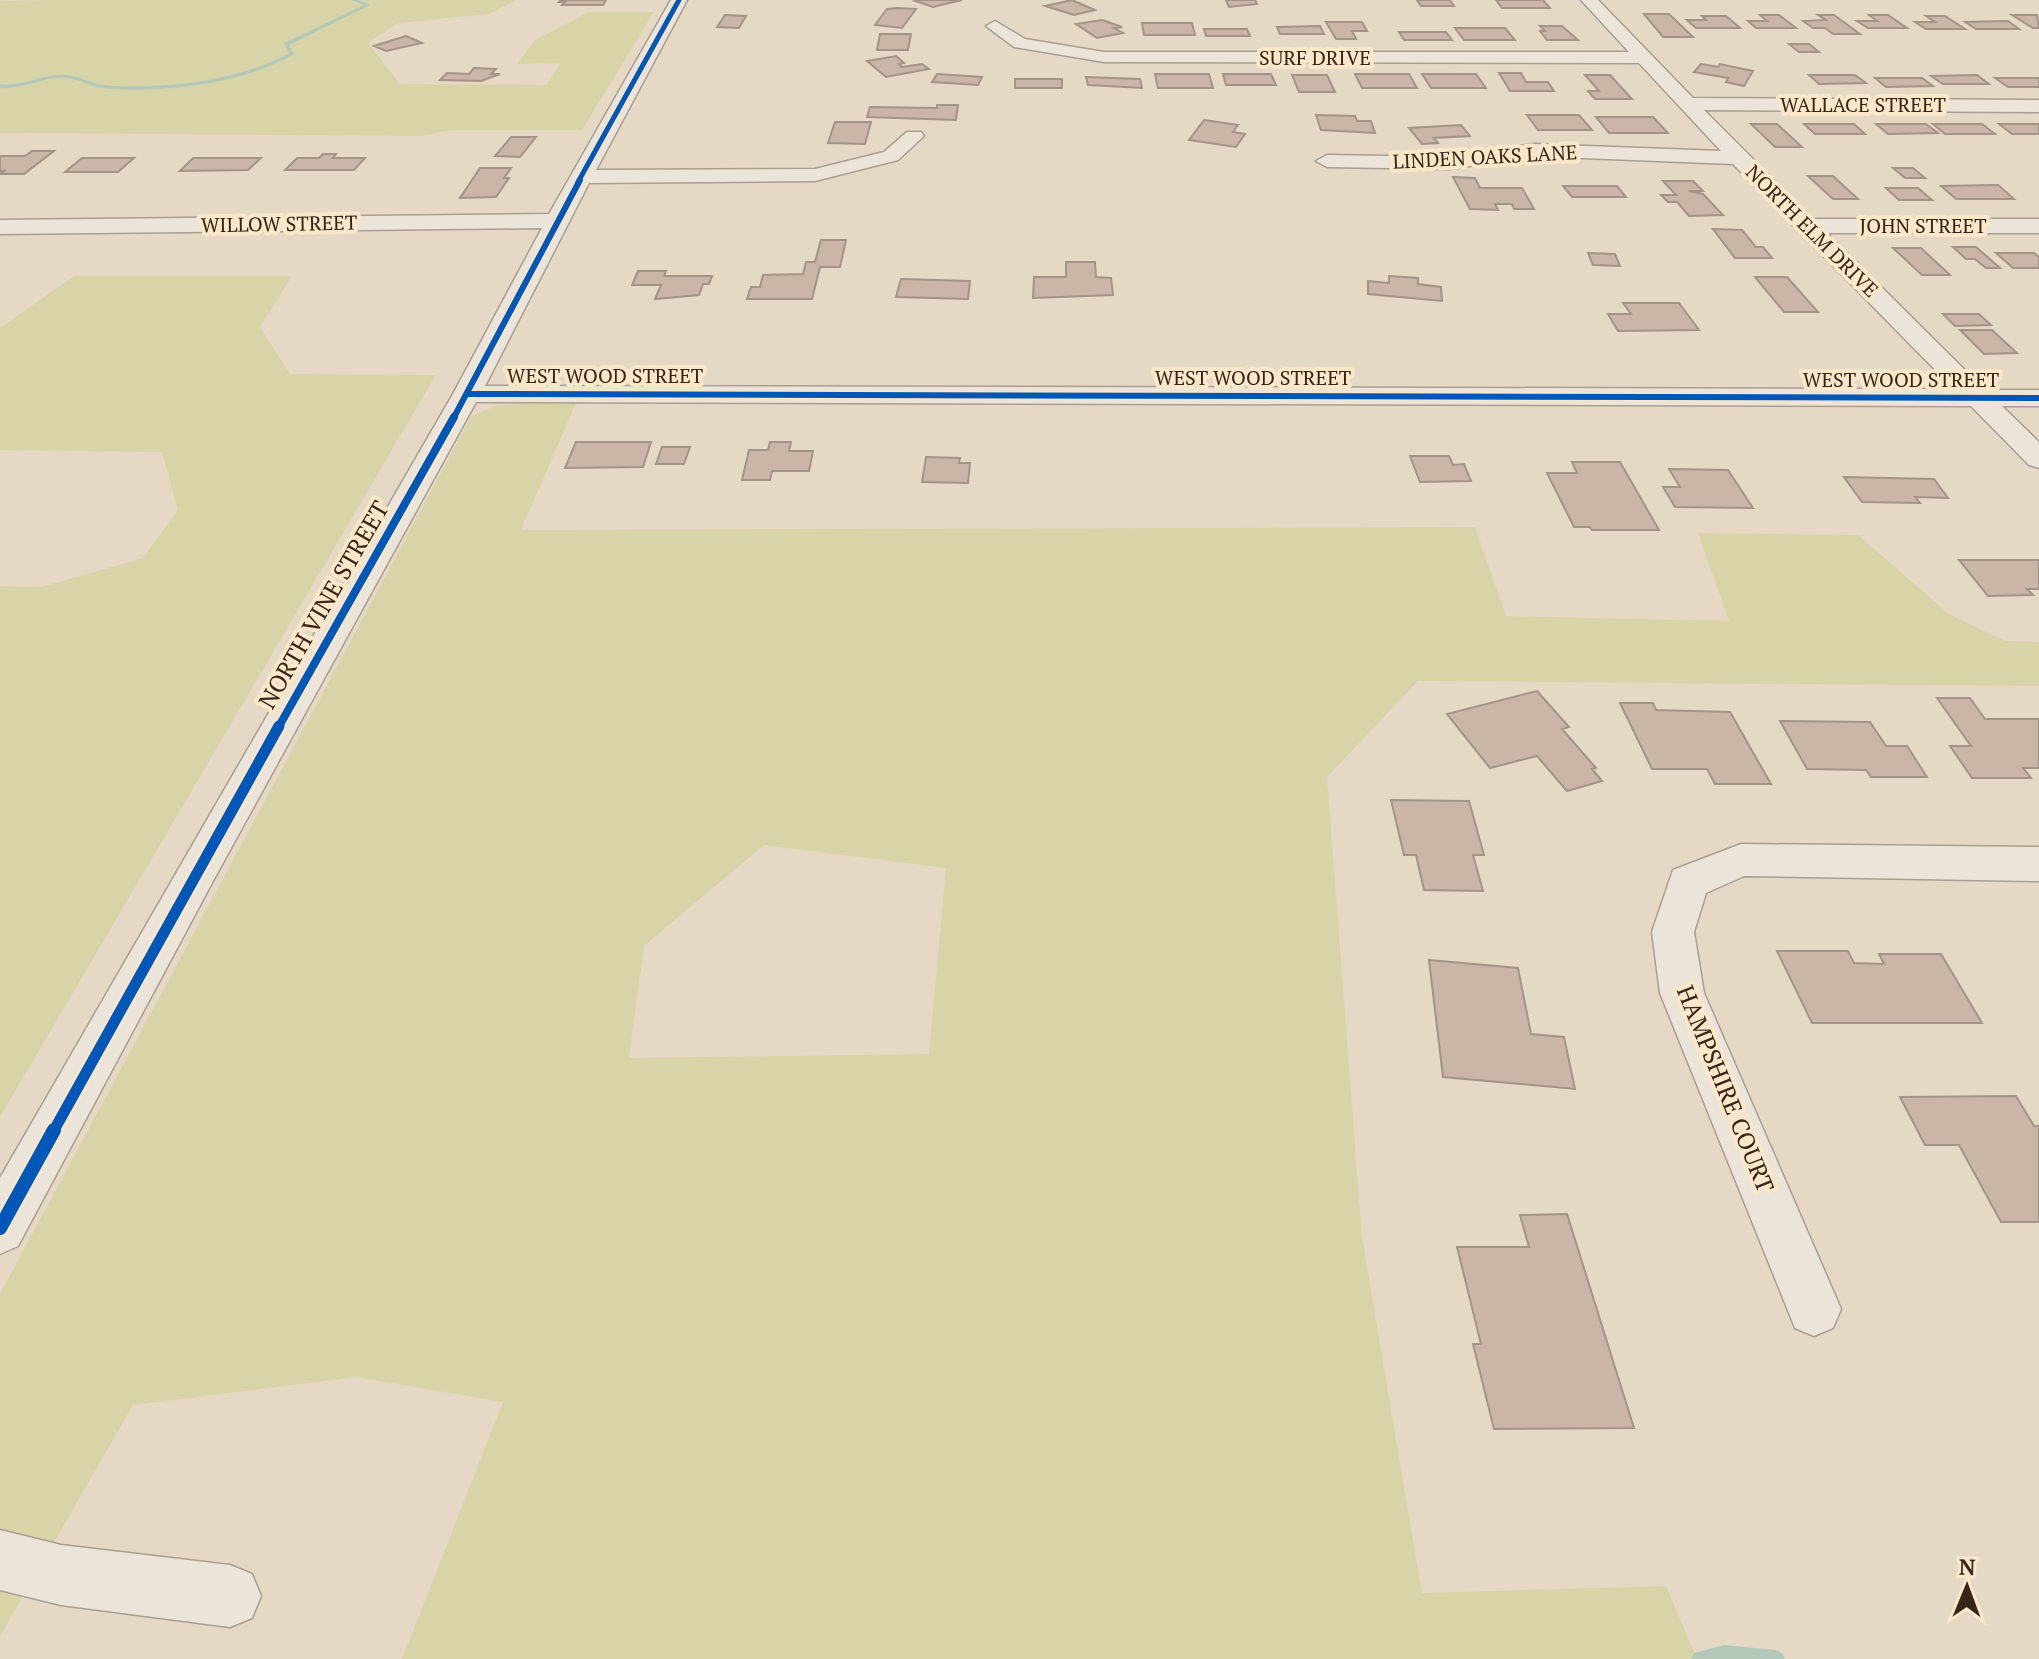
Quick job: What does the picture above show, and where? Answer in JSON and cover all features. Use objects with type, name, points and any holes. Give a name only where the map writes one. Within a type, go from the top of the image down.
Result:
[{"type":"street","name":"NORTH VINE STREET","points":[[0,1228],[198,869],[467,394],[557,221],[679,0]]},
{"type":"street","name":"NORTH ELM DRIVE","points":[[1589,0],[1739,158],[2039,459]]},
{"type":"street","name":"SURF DRIVE","points":[[995,26],[1020,43],[1104,57],[1642,58]]},
{"type":"street","name":"WALLACE STREET","points":[[1688,104],[2039,106]]},
{"type":"street","points":[[581,177],[815,175],[891,156],[914,136]]},
{"type":"street","name":"LINDEN OAKS LANE","points":[[1327,161],[1450,163],[1533,150],[1739,158]]},
{"type":"street","name":"WILLOW STREET","points":[[0,227],[557,221]]},
{"type":"street","name":"JOHN STREET","points":[[1807,226],[2039,226]]},
{"type":"street","name":"WEST WOOD STREET","points":[[467,394],[2039,398]]},
{"type":"street","name":"HAMPSHIRE COURT","points":[[1814,1309],[1682,993],[1673,932],[1688,882],[1741,860],[2039,864]]},
{"type":"street","points":[[0,1560],[61,1575],[230,1596]]},
{"type":"shaded area","points":[[517,0],[489,14],[398,23],[368,43],[400,84],[546,85],[561,63],[517,64],[535,40],[589,12],[654,12],[582,130],[451,130],[421,136],[0,133],[0,1]]},
{"type":"shaded area","points":[[74,276],[292,276],[260,327],[290,374],[436,375],[0,1117],[0,586],[42,587],[143,558],[178,510],[162,452],[0,450],[0,328]]},
{"type":"shaded area","points":[[576,403],[521,530],[1475,527],[1506,616],[1729,621],[1698,533],[1858,535],[1949,614],[2005,641],[2039,642],[2039,686],[1418,681],[1327,777],[1362,1237],[1422,1593],[1666,1586],[1697,1659],[402,1659],[503,1402],[356,1377],[133,1405],[0,1636],[0,1294],[471,417],[497,405]],"holes":[[[764,845],[946,868],[929,1054],[629,1058],[644,946]]]},
{"type":"building","points":[[606,0],[603,5],[562,5],[565,2],[559,2]]},
{"type":"building","points":[[919,0],[962,0],[933,7],[915,1]]},
{"type":"building","points":[[1072,0],[1095,10],[1074,15],[1045,6]]},
{"type":"building","points":[[1226,0],[1255,0],[1257,4],[1229,7]]},
{"type":"building","points":[[1417,0],[1450,0],[1454,6],[1421,6]]},
{"type":"building","points":[[1496,0],[1543,0],[1550,8],[1502,8]]},
{"type":"building","points":[[887,9],[916,9],[902,28],[875,25]]},
{"type":"building","points":[[1644,14],[1669,14],[1693,37],[1663,37]]},
{"type":"building","points":[[725,15],[746,16],[739,28],[717,27]]},
{"type":"building","points":[[1760,15],[1779,15],[1796,28],[1756,28],[1748,21],[1767,21]]},
{"type":"building","points":[[1818,15],[1834,15],[1860,34],[1833,34],[1825,28],[1813,28],[1803,21],[1826,20]]},
{"type":"building","points":[[1869,15],[1888,15],[1907,28],[1868,28],[1857,21],[1877,21]]},
{"type":"building","points":[[2012,15],[2037,15],[2039,28],[2033,28]]},
{"type":"building","points":[[1702,16],[1726,16],[1740,28],[1696,28],[1687,20],[1706,20]]},
{"type":"building","points":[[1926,16],[1945,16],[1965,29],[1926,29],[1915,22],[1935,22]]},
{"type":"building","points":[[1102,20],[1122,27],[1114,28],[1123,33],[1097,38],[1076,24]]},
{"type":"building","points":[[2008,21],[2019,29],[1976,29],[1965,22]]},
{"type":"building","points":[[1326,22],[1362,22],[1367,31],[1352,31],[1356,39],[1336,39]]},
{"type":"building","points":[[1142,23],[1192,23],[1195,35],[1144,35]]},
{"type":"building","points":[[1320,26],[1324,34],[1280,34],[1277,27]]},
{"type":"building","points":[[1540,26],[1562,26],[1578,40],[1547,40]]},
{"type":"building","points":[[1455,28],[1505,28],[1515,40],[1464,40]]},
{"type":"building","points":[[1204,29],[1247,29],[1250,36],[1206,36]]},
{"type":"building","points":[[1399,32],[1446,32],[1452,40],[1404,40]]},
{"type":"building","points":[[880,34],[911,34],[908,50],[877,50]]},
{"type":"building","points":[[406,36],[422,43],[386,51],[374,46]]},
{"type":"building","points":[[1789,44],[1809,44],[1819,52],[1799,52]]},
{"type":"building","points":[[896,56],[904,63],[899,64],[902,67],[922,64],[929,69],[886,77],[867,61]]},
{"type":"building","points":[[1701,64],[1718,67],[1720,64],[1753,71],[1744,86],[1726,82],[1728,78],[1694,72]]},
{"type":"building","points":[[474,68],[496,69],[491,74],[500,74],[481,81],[440,80],[447,73],[469,74]]},
{"type":"building","points":[[1499,73],[1521,73],[1526,82],[1548,82],[1554,91],[1510,91]]},
{"type":"building","points":[[937,74],[982,77],[978,85],[932,82]]},
{"type":"building","points":[[1155,74],[1209,74],[1213,88],[1158,88]]},
{"type":"building","points":[[1223,74],[1271,74],[1276,85],[1226,85]]},
{"type":"building","points":[[1355,74],[1409,74],[1417,88],[1362,88]]},
{"type":"building","points":[[1422,74],[1476,74],[1486,88],[1431,88]]},
{"type":"building","points":[[1292,75],[1327,75],[1335,92],[1299,92]]},
{"type":"building","points":[[1585,75],[1610,75],[1632,99],[1595,99],[1588,91],[1599,91]]},
{"type":"building","points":[[1809,75],[1855,75],[1866,83],[1819,84]]},
{"type":"building","points":[[1977,75],[1989,84],[1943,84],[1931,76]]},
{"type":"building","points":[[1086,77],[1140,79],[1142,88],[1088,85]]},
{"type":"building","points":[[1875,78],[1922,78],[1933,86],[1886,87]]},
{"type":"building","points":[[1995,78],[2039,78],[2039,87],[2008,87]]},
{"type":"building","points":[[1015,79],[1062,79],[1062,88],[1015,88]]},
{"type":"building","points":[[937,105],[958,105],[956,120],[867,117],[870,107],[937,108]]},
{"type":"building","points":[[1316,115],[1355,116],[1357,121],[1371,121],[1375,133],[1321,130]]},
{"type":"building","points":[[1527,115],[1579,115],[1592,130],[1538,130]]},
{"type":"building","points":[[1596,117],[1653,117],[1668,133],[1609,133]]},
{"type":"building","points":[[1204,120],[1238,125],[1233,132],[1245,134],[1236,147],[1189,140]]},
{"type":"building","points":[[835,122],[871,122],[865,144],[828,143]]},
{"type":"building","points":[[1751,124],[1777,124],[1802,147],[1775,147]]},
{"type":"building","points":[[1804,124],[1854,124],[1865,134],[1815,134]]},
{"type":"building","points":[[1876,124],[1926,124],[1938,133],[1888,134]]},
{"type":"building","points":[[1933,124],[1982,124],[1995,134],[1945,134]]},
{"type":"building","points":[[1999,124],[2039,124],[2039,134],[2012,134]]},
{"type":"building","points":[[1461,125],[1470,136],[1434,138],[1438,143],[1422,144],[1409,128]]},
{"type":"building","points":[[511,137],[536,137],[520,157],[495,156]]},
{"type":"building","points":[[32,151],[54,151],[24,174],[0,174],[4,171],[0,171],[0,156],[25,156]]},
{"type":"building","points":[[323,154],[336,154],[333,158],[365,158],[354,170],[285,170],[297,158],[319,158]]},
{"type":"building","points":[[82,158],[134,158],[118,172],[65,172]]},
{"type":"building","points":[[193,158],[261,158],[248,170],[180,171]]},
{"type":"building","points":[[480,168],[511,168],[504,178],[509,178],[496,197],[460,198]]},
{"type":"building","points":[[1893,168],[1913,168],[1925,178],[1905,178]]},
{"type":"building","points":[[1808,176],[1833,176],[1858,199],[1833,199]]},
{"type":"building","points":[[1453,177],[1475,178],[1480,188],[1522,188],[1534,209],[1514,209],[1512,204],[1495,204],[1498,210],[1470,209]]},
{"type":"building","points":[[1663,181],[1693,181],[1703,191],[1689,191],[1703,194],[1723,215],[1689,216],[1677,202],[1668,202],[1661,195],[1676,195]]},
{"type":"building","points":[[1998,185],[2014,199],[1956,199],[1941,186]]},
{"type":"building","points":[[1563,186],[1617,186],[1626,197],[1572,197]]},
{"type":"building","points":[[1886,188],[1918,188],[1932,200],[1899,200]]},
{"type":"building","points":[[1713,229],[1742,230],[1756,247],[1763,247],[1772,258],[1735,258]]},
{"type":"building","points":[[821,240],[846,240],[840,267],[820,267],[812,299],[747,299],[751,287],[760,287],[763,275],[803,274],[806,262],[815,262]]},
{"type":"building","points":[[1953,247],[1976,247],[2000,268],[1986,268],[1975,259],[1966,259]]},
{"type":"building","points":[[1893,248],[1921,248],[1950,275],[1922,275]]},
{"type":"building","points":[[1588,253],[1615,254],[1620,266],[1593,265]]},
{"type":"building","points":[[1996,253],[2034,253],[2039,257],[2039,268],[2013,268]]},
{"type":"building","points":[[1066,262],[1095,262],[1096,277],[1111,278],[1113,295],[1033,298],[1034,277],[1066,277]]},
{"type":"building","points":[[638,271],[666,271],[664,276],[712,276],[709,284],[703,284],[699,295],[655,299],[661,285],[632,285]]},
{"type":"building","points":[[1389,276],[1418,278],[1418,284],[1441,287],[1442,301],[1368,294],[1368,281],[1389,283]]},
{"type":"building","points":[[1755,277],[1787,277],[1818,312],[1784,312]]},
{"type":"building","points":[[901,279],[970,281],[968,299],[896,297]]},
{"type":"building","points":[[1623,303],[1679,303],[1699,330],[1618,331],[1608,314],[1631,314]]},
{"type":"building","points":[[1943,314],[1979,314],[1991,325],[1955,326]]},
{"type":"building","points":[[1960,330],[1992,330],[2017,353],[1984,354]]},
{"type":"building","points":[[576,442],[651,442],[643,467],[565,468]]},
{"type":"building","points":[[770,442],[791,442],[789,451],[813,451],[809,471],[772,471],[770,480],[742,480],[749,450],[768,450]]},
{"type":"building","points":[[662,447],[690,447],[684,464],[656,464]]},
{"type":"building","points":[[1410,456],[1449,456],[1453,465],[1464,464],[1471,481],[1420,482]]},
{"type":"building","points":[[926,457],[960,458],[959,463],[970,463],[968,483],[922,482]]},
{"type":"building","points":[[1572,462],[1620,462],[1659,530],[1574,527],[1547,473],[1577,473]]},
{"type":"building","points":[[1669,469],[1728,470],[1753,508],[1675,507],[1663,487],[1680,487]]},
{"type":"building","points":[[1844,477],[1934,479],[1948,498],[1915,497],[1920,503],[1862,502]]},
{"type":"building","points":[[1959,560],[2039,560],[2039,589],[2027,589],[2033,595],[1988,596]]},
{"type":"building","points":[[1537,691],[1569,727],[1562,729],[1596,768],[1592,769],[1602,781],[1567,791],[1537,756],[1490,768],[1447,714]]},
{"type":"building","points":[[1937,698],[1970,698],[1985,719],[2039,719],[2039,768],[2023,768],[2031,778],[1972,778],[1950,746],[1971,746]]},
{"type":"building","points":[[1620,703],[1653,703],[1656,710],[1730,712],[1771,784],[1715,784],[1707,769],[1652,769]]},
{"type":"building","points":[[1780,721],[1870,722],[1886,746],[1907,746],[1927,777],[1871,777],[1866,770],[1807,769]]},
{"type":"building","points":[[1391,800],[1469,801],[1484,855],[1473,855],[1483,891],[1424,890],[1416,855],[1404,855]]},
{"type":"building","points":[[1777,951],[1848,951],[1854,963],[1884,964],[1879,954],[1941,954],[1982,1023],[1812,1023]]},
{"type":"building","points":[[1429,960],[1518,968],[1531,1034],[1564,1037],[1575,1089],[1443,1077]]},
{"type":"building","points":[[2016,1096],[2034,1126],[2039,1126],[2039,1222],[2001,1222],[1959,1145],[1925,1145],[1900,1097]]},
{"type":"building","points":[[1567,1214],[1634,1428],[1494,1429],[1473,1344],[1481,1344],[1457,1247],[1529,1247],[1520,1215]]},
{"type":"waterway","points":[[0,86],[17,87],[66,76],[97,85],[145,87],[200,82],[254,71],[292,53],[286,44],[368,5],[353,0]]},
{"type":"waterway","points":[[1700,1659],[1724,1654],[1776,1659]]},
{"type":"cycle path","points":[[0,1228],[198,869],[467,394],[557,221],[679,0]]},
{"type":"cycle path","points":[[467,394],[2039,398]]}]
